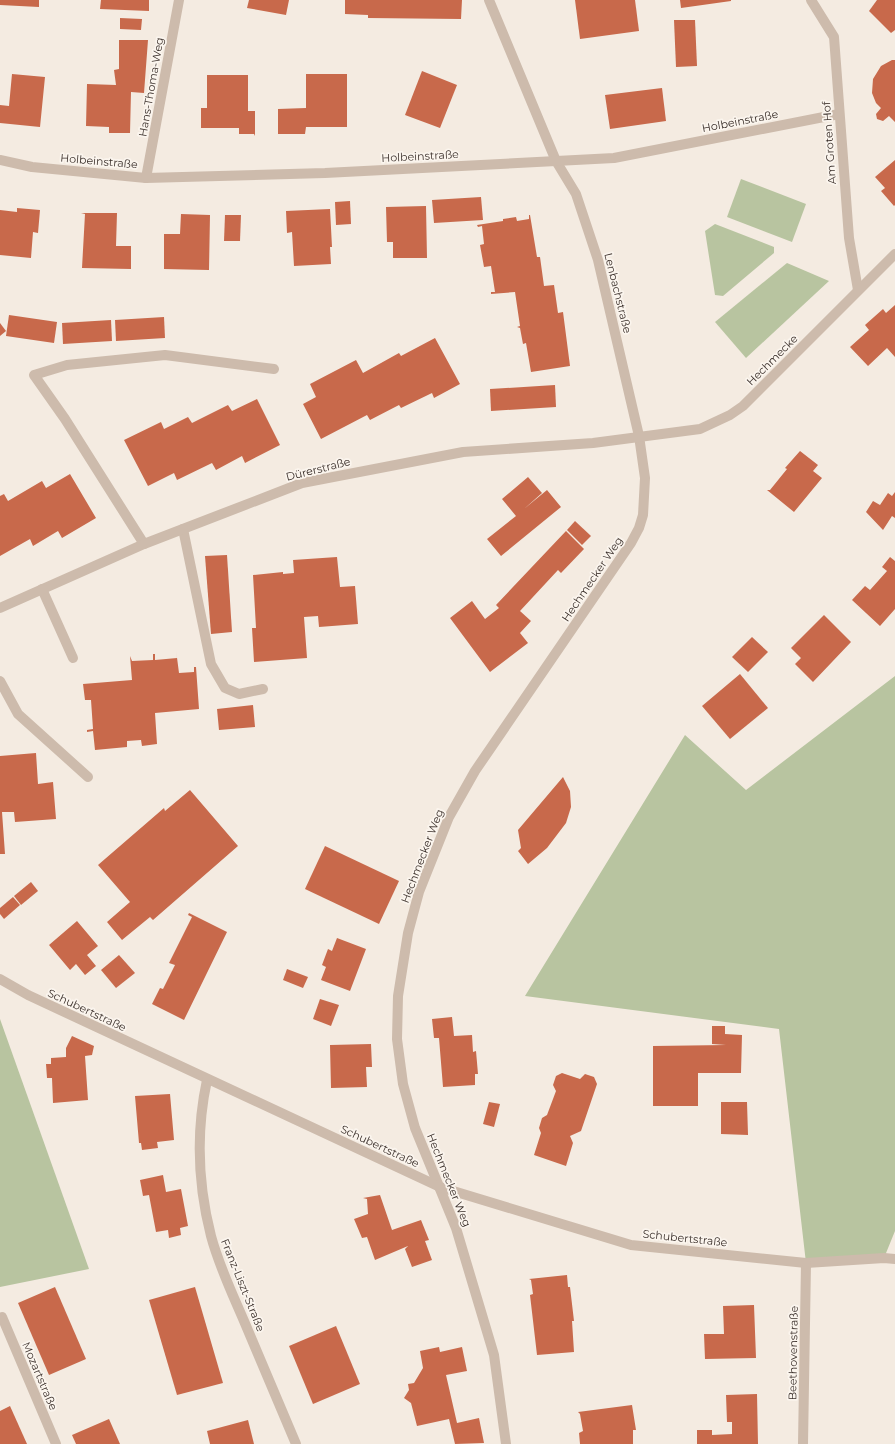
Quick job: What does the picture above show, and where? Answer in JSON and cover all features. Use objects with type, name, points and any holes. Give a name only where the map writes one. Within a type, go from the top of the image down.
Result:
[{"type":"street","name":"Hans-Thoma-Weg","points":[[146,178],[179,0]]},
{"type":"street","name":"Lenbachstraße","points":[[488,0],[556,161],[576,194],[598,260],[640,436]]},
{"type":"street","name":"Am Groten Hof","points":[[811,0],[834,37],[849,238],[858,290]]},
{"type":"street","name":"Holbeinstraße","points":[[0,160],[32,167],[146,178],[325,173],[614,158],[839,114]]},
{"type":"street","name":"Hechmecke","points":[[640,436],[700,429],[730,415],[743,406],[895,254]]},
{"type":"street","points":[[144,544],[65,419],[34,375],[67,365],[165,355],[274,369]]},
{"type":"street","name":"Dürerstraße","points":[[0,608],[144,544],[302,483],[463,452],[593,443],[640,436]]},
{"type":"street","name":"Hechmecker Weg","points":[[506,1444],[494,1355],[456,1228],[415,1128],[403,1084],[397,1039],[398,996],[404,955],[419,892],[449,817],[475,771],[631,543],[639,528],[644,504],[645,478],[640,436]]},
{"type":"street","points":[[183,529],[211,664],[225,688],[239,694],[263,689]]},
{"type":"street","points":[[42,589],[72,658]]},
{"type":"street","points":[[0,681],[18,714],[88,777]]},
{"type":"street","name":"Schubertstraße","points":[[0,979],[28,995],[207,1080],[440,1187],[631,1245],[806,1263],[884,1258],[895,1259]]},
{"type":"street","name":"Franz-Liszt-Straße","points":[[207,1080],[202,1104],[199,1150],[204,1198],[211,1235],[222,1269],[296,1444]]},
{"type":"street","name":"Beethovenstraße","points":[[803,1444],[806,1263]]},
{"type":"street","name":"Mozartstraße","points":[[2,1317],[56,1444]]},
{"type":"green space","points":[[741,179],[806,204],[792,242],[727,217]]},
{"type":"green space","points":[[715,224],[774,247],[774,253],[723,296],[715,295],[705,231]]},
{"type":"green space","points":[[787,263],[829,281],[746,358],[715,322]]},
{"type":"green space","points":[[895,676],[895,1231],[884,1258],[806,1263],[779,1029],[525,996],[685,735],[746,790]]},
{"type":"green space","points":[[0,1019],[89,1269],[0,1287]]},
{"type":"building","points":[[0,0],[39,0],[39,7],[0,5]]},
{"type":"building","points":[[101,0],[149,0],[149,11],[100,9]]},
{"type":"building","points":[[249,0],[289,0],[286,15],[247,8]]},
{"type":"building","points":[[345,0],[462,0],[461,19],[368,18],[368,15],[345,14]]},
{"type":"building","points":[[575,0],[635,0],[639,31],[580,39]]},
{"type":"building","points":[[680,0],[731,0],[731,1],[681,8]]},
{"type":"building","points":[[877,0],[895,0],[895,30],[891,33],[869,11]]},
{"type":"building","points":[[120,18],[142,19],[141,30],[120,29]]},
{"type":"building","points":[[674,20],[695,20],[697,66],[676,67]]},
{"type":"building","points":[[119,40],[148,40],[144,93],[131,92],[130,133],[109,133],[109,127],[86,126],[87,84],[116,85],[114,70],[119,69]]},
{"type":"building","points":[[895,60],[895,122],[889,116],[883,121],[877,119],[876,114],[881,108],[876,103],[872,93],[873,79],[881,66]]},
{"type":"building","points":[[422,71],[457,85],[440,128],[405,115]]},
{"type":"building","points":[[12,74],[45,77],[40,127],[0,123],[0,105],[9,106]]},
{"type":"building","points":[[306,74],[347,74],[347,127],[306,127],[305,134],[278,134],[278,109],[306,108]]},
{"type":"building","points":[[207,75],[248,75],[248,111],[255,111],[255,136],[254,134],[239,134],[239,128],[201,128],[201,108],[207,108]]},
{"type":"building","points":[[662,88],[666,121],[610,129],[605,95]]},
{"type":"building","points":[[895,160],[894,206],[881,191],[885,188],[875,177]]},
{"type":"building","points":[[481,197],[483,220],[434,223],[432,200]]},
{"type":"building","points":[[350,201],[351,224],[336,225],[335,202]]},
{"type":"building","points":[[426,206],[427,258],[393,258],[393,242],[387,242],[386,207]]},
{"type":"building","points":[[17,208],[40,210],[38,233],[33,232],[31,258],[0,255],[0,210],[17,212]]},
{"type":"building","points":[[330,209],[332,247],[330,247],[331,264],[294,266],[292,232],[287,233],[286,211]]},
{"type":"building","points":[[81,213],[117,213],[116,246],[131,246],[131,269],[82,268],[85,214]]},
{"type":"building","points":[[181,214],[210,215],[209,270],[164,269],[164,234],[180,234]]},
{"type":"building","points":[[225,215],[241,215],[240,241],[224,241]]},
{"type":"building","points":[[529,215],[537,257],[540,257],[544,286],[554,285],[558,313],[563,312],[570,366],[531,372],[526,343],[523,344],[520,328],[517,327],[520,326],[515,292],[491,294],[491,292],[495,292],[491,266],[484,267],[480,245],[484,244],[482,226],[478,227],[477,225],[503,221],[503,219],[516,217],[517,221],[529,219]]},
{"type":"building","points":[[895,305],[895,357],[887,348],[868,366],[850,347],[869,330],[865,325],[883,309],[886,313]]},
{"type":"building","points":[[9,315],[57,322],[54,343],[6,336]]},
{"type":"building","points":[[164,317],[165,338],[116,341],[115,320]]},
{"type":"building","points":[[111,320],[112,341],[63,344],[62,323]]},
{"type":"building","points":[[0,323],[6,331],[0,336]]},
{"type":"building","points":[[435,338],[460,384],[434,398],[432,393],[401,408],[399,405],[370,420],[367,415],[321,439],[303,404],[316,397],[310,384],[356,360],[363,373],[399,353],[401,356]]},
{"type":"building","points":[[555,385],[556,407],[491,411],[490,389]]},
{"type":"building","points":[[257,399],[280,445],[245,463],[242,456],[216,470],[212,463],[177,480],[174,473],[148,486],[124,440],[161,422],[164,429],[188,417],[192,423],[228,405],[232,411]]},
{"type":"building","points":[[800,451],[818,465],[813,471],[822,478],[794,512],[767,490],[770,490],[787,469],[785,468]]},
{"type":"building","points":[[70,474],[96,518],[62,538],[58,531],[33,546],[30,539],[0,556],[0,496],[4,494],[8,501],[42,481],[46,488]]},
{"type":"building","points":[[528,477],[542,493],[524,509],[547,490],[561,507],[501,556],[487,539],[516,516],[502,499]]},
{"type":"building","points":[[895,492],[895,518],[892,516],[883,530],[866,512],[873,501],[880,505],[888,493],[892,496]]},
{"type":"building","points":[[575,521],[591,536],[582,545],[567,530]]},
{"type":"building","points":[[566,531],[584,549],[561,573],[558,570],[520,611],[531,621],[520,633],[528,643],[490,672],[450,618],[472,601],[485,619],[499,608],[496,605]]},
{"type":"building","points":[[227,555],[232,632],[211,634],[205,556]]},
{"type":"building","points":[[337,557],[340,587],[355,586],[358,624],[319,627],[318,616],[304,617],[307,658],[254,662],[252,628],[256,628],[253,575],[283,572],[283,574],[294,573],[293,560]]},
{"type":"building","points":[[890,557],[895,561],[895,609],[880,626],[852,600],[865,586],[870,590],[887,571],[882,567]]},
{"type":"building","points":[[824,615],[851,642],[813,682],[795,664],[801,658],[791,648]]},
{"type":"building","points":[[752,637],[768,652],[748,672],[732,657]]},
{"type":"building","points":[[176,650],[179,673],[194,672],[194,667],[196,667],[199,709],[155,713],[157,744],[142,746],[141,740],[127,741],[127,747],[95,750],[93,731],[87,732],[87,730],[93,729],[91,700],[85,700],[83,684],[132,680],[130,656],[132,661],[153,660],[153,654],[155,654],[155,660],[177,658]]},
{"type":"building","points":[[740,674],[768,708],[730,739],[702,706]]},
{"type":"building","points":[[253,705],[255,727],[219,730],[217,709]]},
{"type":"building","points":[[36,753],[38,784],[53,782],[56,819],[15,822],[14,812],[2,812],[5,854],[0,854],[0,756]]},
{"type":"building","points":[[563,777],[570,791],[571,807],[566,823],[547,848],[528,864],[518,851],[521,848],[518,830]]},
{"type":"building","points":[[190,790],[238,846],[153,920],[150,917],[122,940],[107,922],[130,902],[98,865],[164,808],[165,811]]},
{"type":"building","points":[[325,846],[399,881],[379,924],[305,889]]},
{"type":"building","points":[[31,882],[38,891],[21,905],[14,896]]},
{"type":"building","points":[[13,897],[20,905],[4,919],[0,914],[0,908]]},
{"type":"building","points":[[189,913],[227,932],[184,1020],[152,1004],[160,988],[163,989],[175,965],[169,963],[192,917],[188,915]]},
{"type":"building","points":[[77,921],[98,946],[87,955],[96,966],[85,975],[76,964],[70,970],[49,945]]},
{"type":"building","points":[[337,938],[366,949],[350,991],[321,980],[326,967],[322,965],[328,949],[332,951]]},
{"type":"building","points":[[119,955],[135,973],[116,988],[101,970]]},
{"type":"building","points":[[287,969],[308,977],[303,988],[283,980]]},
{"type":"building","points":[[320,999],[339,1005],[331,1026],[313,1019]]},
{"type":"building","points":[[452,1017],[454,1036],[472,1035],[473,1052],[476,1051],[478,1074],[475,1074],[475,1085],[443,1087],[439,1038],[434,1038],[432,1019]]},
{"type":"building","points":[[712,1026],[725,1026],[725,1034],[742,1035],[741,1073],[698,1073],[698,1106],[653,1106],[653,1046],[726,1045],[712,1044]]},
{"type":"building","points":[[72,1036],[94,1046],[92,1055],[85,1056],[88,1100],[53,1103],[52,1078],[47,1078],[46,1064],[51,1064],[51,1058],[66,1057],[66,1048]]},
{"type":"building","points":[[371,1044],[372,1067],[366,1067],[367,1087],[331,1088],[330,1045]]},
{"type":"building","points":[[562,1073],[580,1079],[585,1074],[594,1077],[597,1084],[581,1131],[570,1136],[573,1143],[566,1166],[534,1155],[541,1133],[539,1128],[542,1118],[547,1115],[556,1091],[553,1085],[556,1076]]},
{"type":"building","points":[[170,1094],[174,1140],[157,1142],[158,1148],[142,1150],[141,1143],[139,1143],[135,1096]]},
{"type":"building","points":[[489,1102],[500,1104],[494,1127],[483,1124]]},
{"type":"building","points":[[721,1102],[747,1102],[748,1135],[721,1134]]},
{"type":"building","points":[[163,1175],[166,1192],[181,1189],[188,1226],[180,1228],[181,1235],[169,1238],[168,1230],[156,1232],[149,1195],[143,1196],[140,1180]]},
{"type":"building","points":[[380,1195],[392,1230],[421,1220],[429,1240],[425,1241],[432,1260],[412,1267],[405,1249],[408,1246],[375,1260],[367,1237],[362,1238],[354,1219],[368,1214],[367,1199],[363,1198]]},
{"type":"building","points":[[567,1275],[574,1321],[572,1321],[574,1352],[537,1355],[530,1295],[533,1294],[531,1280],[529,1279]]},
{"type":"building","points":[[55,1287],[86,1359],[49,1375],[18,1303]]},
{"type":"building","points":[[195,1287],[223,1383],[177,1395],[149,1300]]},
{"type":"building","points":[[754,1305],[756,1358],[705,1359],[704,1334],[724,1334],[723,1306]]},
{"type":"building","points":[[336,1326],[360,1384],[313,1404],[289,1346]]},
{"type":"building","points":[[439,1347],[440,1352],[462,1347],[467,1371],[446,1375],[457,1423],[479,1418],[484,1443],[455,1444],[449,1419],[417,1426],[411,1403],[404,1398],[409,1390],[408,1384],[414,1383],[423,1368],[420,1351]]},
{"type":"building","points":[[757,1394],[758,1444],[697,1444],[697,1430],[712,1430],[712,1435],[732,1434],[732,1422],[727,1422],[726,1395]]},
{"type":"building","points":[[632,1405],[636,1430],[633,1430],[633,1444],[580,1444],[579,1433],[583,1431],[580,1414],[578,1412]]},
{"type":"building","points":[[10,1406],[27,1444],[0,1444],[0,1411]]},
{"type":"building","points":[[109,1419],[120,1444],[76,1444],[72,1435]]},
{"type":"building","points":[[248,1420],[254,1444],[210,1444],[207,1431]]}]
